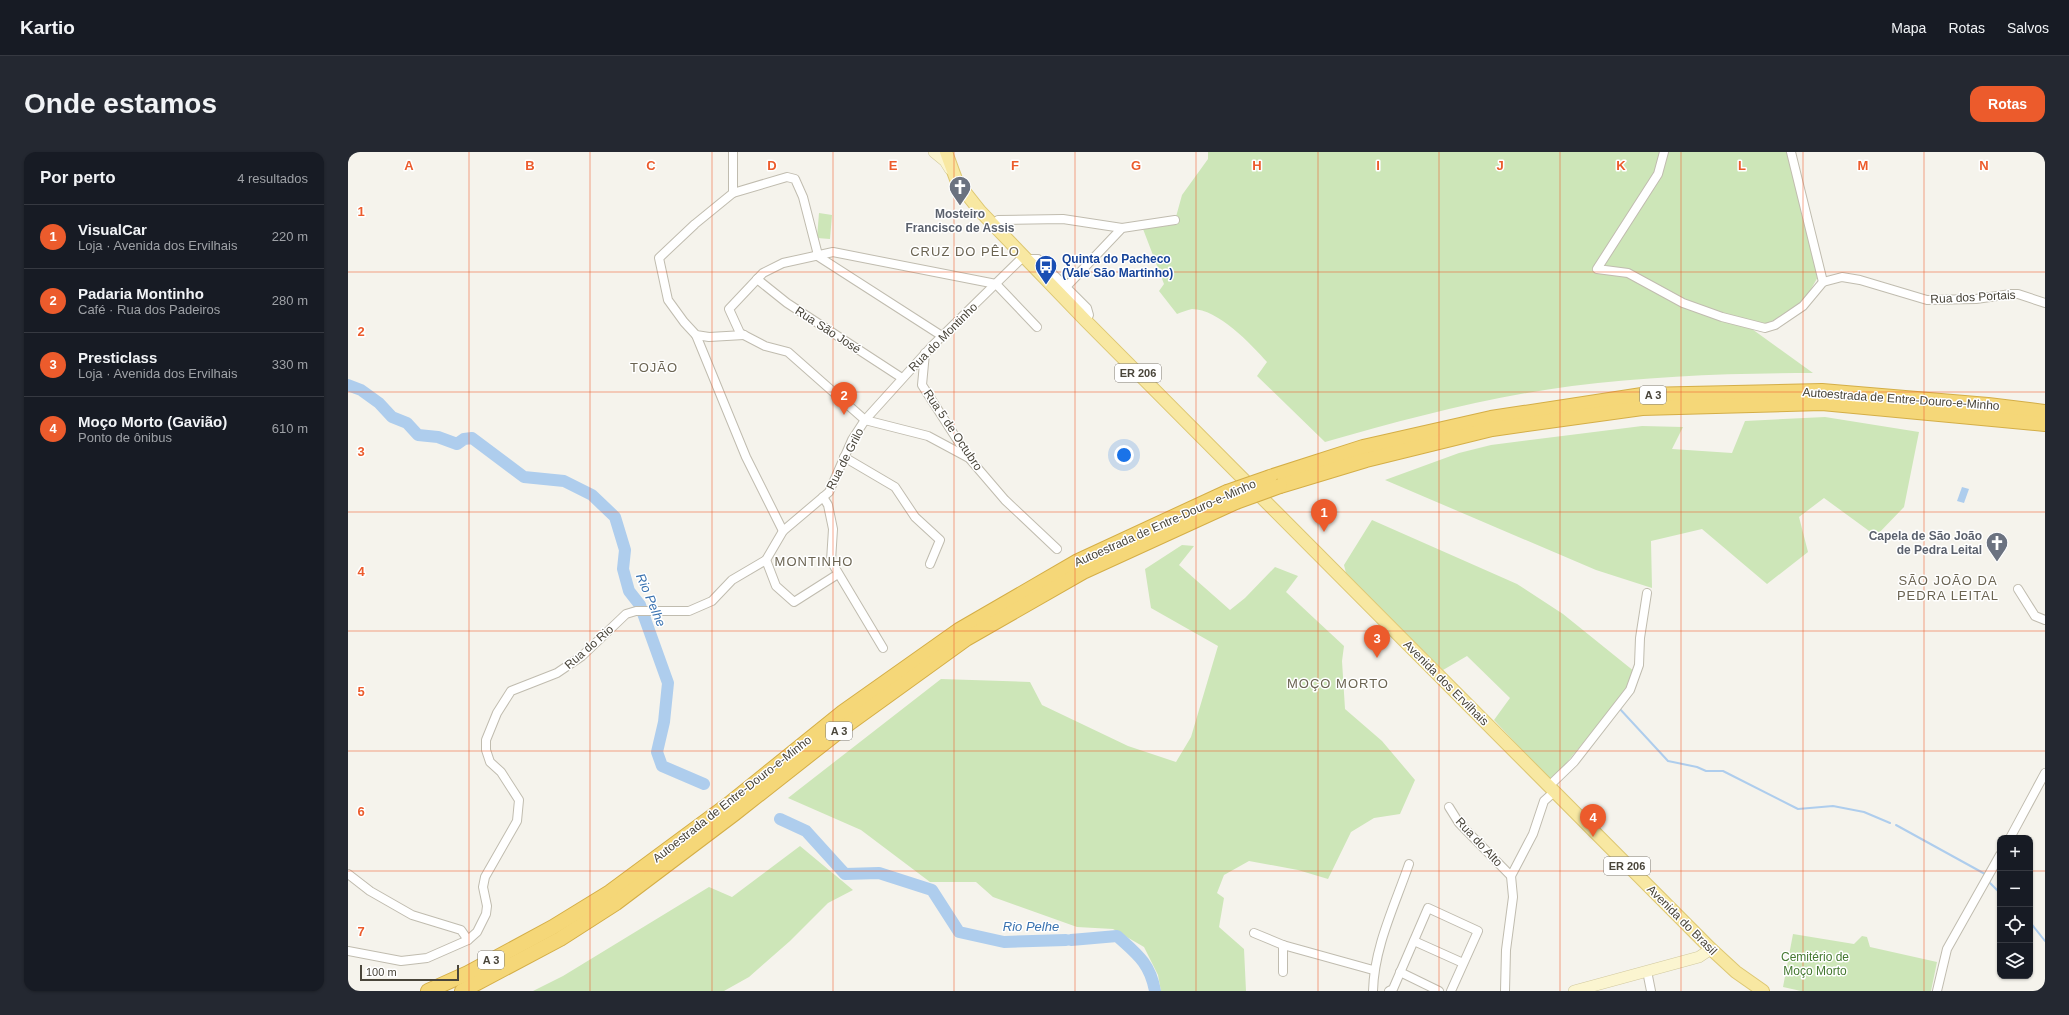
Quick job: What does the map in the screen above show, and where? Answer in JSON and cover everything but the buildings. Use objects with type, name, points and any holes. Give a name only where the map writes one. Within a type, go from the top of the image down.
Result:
[{"type":"highway","name":"Autoestrada de Entre-Douro-e-Minho","points":[[428,991],[475,969],[553,927],[610,892],[729,804],[843,712],[959,630],[1078,561],[1232,497],[1275,482],[1363,447],[1491,418],[1642,395],[1822,391],[1988,405],[2045,412]]},
{"type":"highway","name":"Autoestrada de Entre-Douro-e-Minho","points":[[1275,482],[1492,429],[1642,408],[1822,402],[2045,424]]},
{"type":"highway","name":"Autoestrada de Entre-Douro-e-Minho","points":[[462,991],[560,939],[616,903],[734,814],[851,722],[966,639],[1083,572],[1232,497]]},
{"type":"main road","name":"ER 206","points":[[946,152],[953,174],[962,190],[993,225],[1086,321]]},
{"type":"main road","name":"Avenida dos Ervilhais","points":[[1086,321],[1551,789]]},
{"type":"main road","name":"Avenida do Brasil","points":[[1551,789],[1711,949],[1742,977],[1763,991]]},
{"type":"street","points":[[733,152],[733,193]]},
{"type":"street","points":[[934,152],[945,161],[953,174]]},
{"type":"street","points":[[1664,152],[1658,174],[1597,269],[1628,273],[1683,303],[1722,317],[1765,328],[1775,324],[1803,306],[1823,282],[1791,152]]},
{"type":"street","points":[[783,531],[746,457],[696,335],[684,322],[668,300],[659,258],[695,224],[733,193],[787,177],[795,180],[803,197],[817,255],[942,336]]},
{"type":"street","points":[[993,225],[998,220],[1063,219],[1122,228],[1175,220]]},
{"type":"street","points":[[1066,287],[1122,228]]},
{"type":"street","points":[[969,458],[928,436],[865,420],[788,352],[765,346],[740,333],[729,309],[763,273],[783,263],[833,252],[996,284],[1037,327]]},
{"type":"street","points":[[1025,258],[1038,259],[1087,308],[1088,315],[1086,321]]},
{"type":"street","name":"Rua do Montinho","points":[[865,420],[925,353],[1025,258]]},
{"type":"street","name":"Rua dos Portais","points":[[1823,282],[1833,278],[1849,277],[1927,300],[1976,299],[2018,294],[2045,303]]},
{"type":"street","name":"Rua São José","points":[[757,279],[787,303],[902,378]]},
{"type":"street","points":[[696,335],[744,335]]},
{"type":"street","name":"Rua 5 de Octubro","points":[[925,353],[922,385],[969,458],[1004,500],[1057,549]]},
{"type":"street","name":"Rua de Grilo","points":[[636,611],[689,611],[712,601],[732,580],[766,560],[783,531],[829,492],[852,440],[865,420]]},
{"type":"street","points":[[844,457],[895,488],[915,517],[940,540],[930,564]]},
{"type":"street","points":[[823,497],[828,505],[833,529],[831,561],[883,648]]},
{"type":"street","points":[[766,560],[776,586],[794,602],[838,574]]},
{"type":"street","points":[[2018,590],[2035,616],[2045,620]]},
{"type":"street","points":[[1505,991],[1506,950],[1513,897],[1511,876],[1533,834],[1544,802],[1551,789],[1630,690],[1635,678],[1647,593]]},
{"type":"street","name":"Rua do Rio","points":[[468,940],[478,932],[486,914],[487,906],[483,887],[485,877],[517,821],[519,800],[501,772],[490,762],[486,750],[486,740],[497,714],[511,691],[557,673],[582,656],[626,614],[636,611]]},
{"type":"street","points":[[2012,835],[2045,773]]},
{"type":"street","name":"Rua do Alto","points":[[1449,807],[1459,822],[1511,876]]},
{"type":"street","points":[[1937,991],[1947,949],[1997,860]]},
{"type":"street","points":[[1373,991],[1373,970],[1409,864]]},
{"type":"street","points":[[348,874],[370,891],[412,915],[461,930],[468,940],[427,958],[401,961],[348,951]]},
{"type":"street","points":[[1389,991],[1393,989],[1428,908],[1478,931],[1451,991]]},
{"type":"street","points":[[1254,933],[1283,945],[1373,970]]},
{"type":"street","points":[[1688,959],[1700,948],[1701,939]]},
{"type":"street","points":[[1414,941],[1464,963]]},
{"type":"street","points":[[1283,945],[1283,972]]},
{"type":"street","points":[[1574,991],[1698,957],[1711,949]]},
{"type":"street","points":[[1647,971],[1651,991]]},
{"type":"street","points":[[1400,972],[1439,991]]},
{"type":"green space","points":[[1208,152],[1787,152],[1819,275],[1803,303],[1769,323],[1752,329],[1813,373],[1692,376],[1572,386],[1478,402],[1325,442],[1257,376],[1267,362],[1243,337],[1223,321],[1202,311],[1192,309],[1177,314],[1159,291],[1164,284],[1143,229],[1174,224],[1182,195],[1208,159]]},
{"type":"green space","points":[[819,213],[832,215],[830,239],[817,238]]},
{"type":"green space","points":[[1825,417],[1919,432],[1904,507],[1876,536],[1824,498],[1799,517],[1808,552],[1767,584],[1702,529],[1651,541],[1652,588],[1596,570],[1385,480],[1459,453],[1491,445],[1642,426],[1683,427],[1672,449],[1732,453],[1745,421]]},
{"type":"green space","points":[[1372,520],[1517,584],[1563,614],[1635,672],[1629,687],[1554,778],[1549,779],[1494,720],[1510,698],[1467,656],[1443,670],[1346,573],[1344,565]]},
{"type":"green space","points":[[1182,545],[1194,546],[1179,565],[1230,610],[1245,598],[1275,567],[1298,576],[1286,592],[1344,646],[1342,661],[1345,709],[1382,741],[1415,780],[1400,814],[1374,818],[1351,832],[1328,879],[1298,870],[1249,861],[1224,875],[1217,893],[1224,898],[1219,927],[1244,949],[1246,991],[1161,991],[1158,975],[1144,947],[1113,929],[1077,927],[993,897],[976,882],[930,882],[861,830],[788,798],[941,679],[1030,682],[1042,705],[1128,746],[1176,762],[1191,737],[1218,646],[1151,608],[1145,569]]},
{"type":"green space","points":[[800,846],[853,890],[828,903],[790,941],[749,977],[724,991],[533,991],[563,976],[709,887],[732,897]]},
{"type":"green space","name":"Cemitério de Moço Morto","points":[[1793,934],[1854,944],[1862,936],[1867,937],[1870,947],[1937,962],[1931,991],[1801,991],[1783,987]]},
{"type":"water","points":[[1962,487],[1969,489],[1964,503],[1957,501]]},
{"type":"waterway","name":"Rio Pelhe","points":[[348,385],[361,390],[379,403],[392,417],[407,423],[418,435],[438,437],[457,444],[464,439],[472,438],[524,477],[564,481],[592,495],[615,517],[625,550],[623,569],[629,591],[640,605],[668,683],[664,722],[657,752],[662,766],[704,784]]},
{"type":"waterway","points":[[1619,708],[1668,761],[1697,767],[1706,771],[1723,771],[1798,809],[1833,806],[1864,812],[1890,823]]},
{"type":"waterway","name":"Rio Pelhe","points":[[780,819],[806,831],[845,874],[879,873],[932,890],[959,932],[1004,942],[1066,940]]},
{"type":"waterway","points":[[1896,825],[1985,874]]},
{"type":"waterway","points":[[1990,883],[1997,890]]},
{"type":"waterway","points":[[2033,926],[2045,941]]},
{"type":"waterway","name":"Rio Pelhe","points":[[1071,940],[1117,936],[1142,960],[1150,973],[1155,991]]},
{"type":"place","name":"Mosteiro Francisco de Assis","points":[[960,206]]},
{"type":"place","name":"Quinta do Pacheco (Vale São Martinho)","points":[[1046,286]]},
{"type":"place","name":"Padaria Montinho","points":[[844,415]]},
{"type":"place","name":"VisualCar","points":[[1324,532]]},
{"type":"place","name":"Capela de São João de Pedra Leital","points":[[1997,562]]},
{"type":"place","name":"Presticlass","points":[[1377,658]]},
{"type":"place","name":"Moço Morto (Gavião)","points":[[1593,837]]},
{"type":"district","name":"CRUZ DO PÊLO","points":[[965,251]]},
{"type":"district","name":"TOJÃO","points":[[654,367]]},
{"type":"district","name":"MONTINHO","points":[[814,561]]},
{"type":"district","name":"SÃO JOÃO DA PEDRA LEITAL","points":[[1948,588]]},
{"type":"district","name":"MOÇO MORTO","points":[[1338,683]]}]
